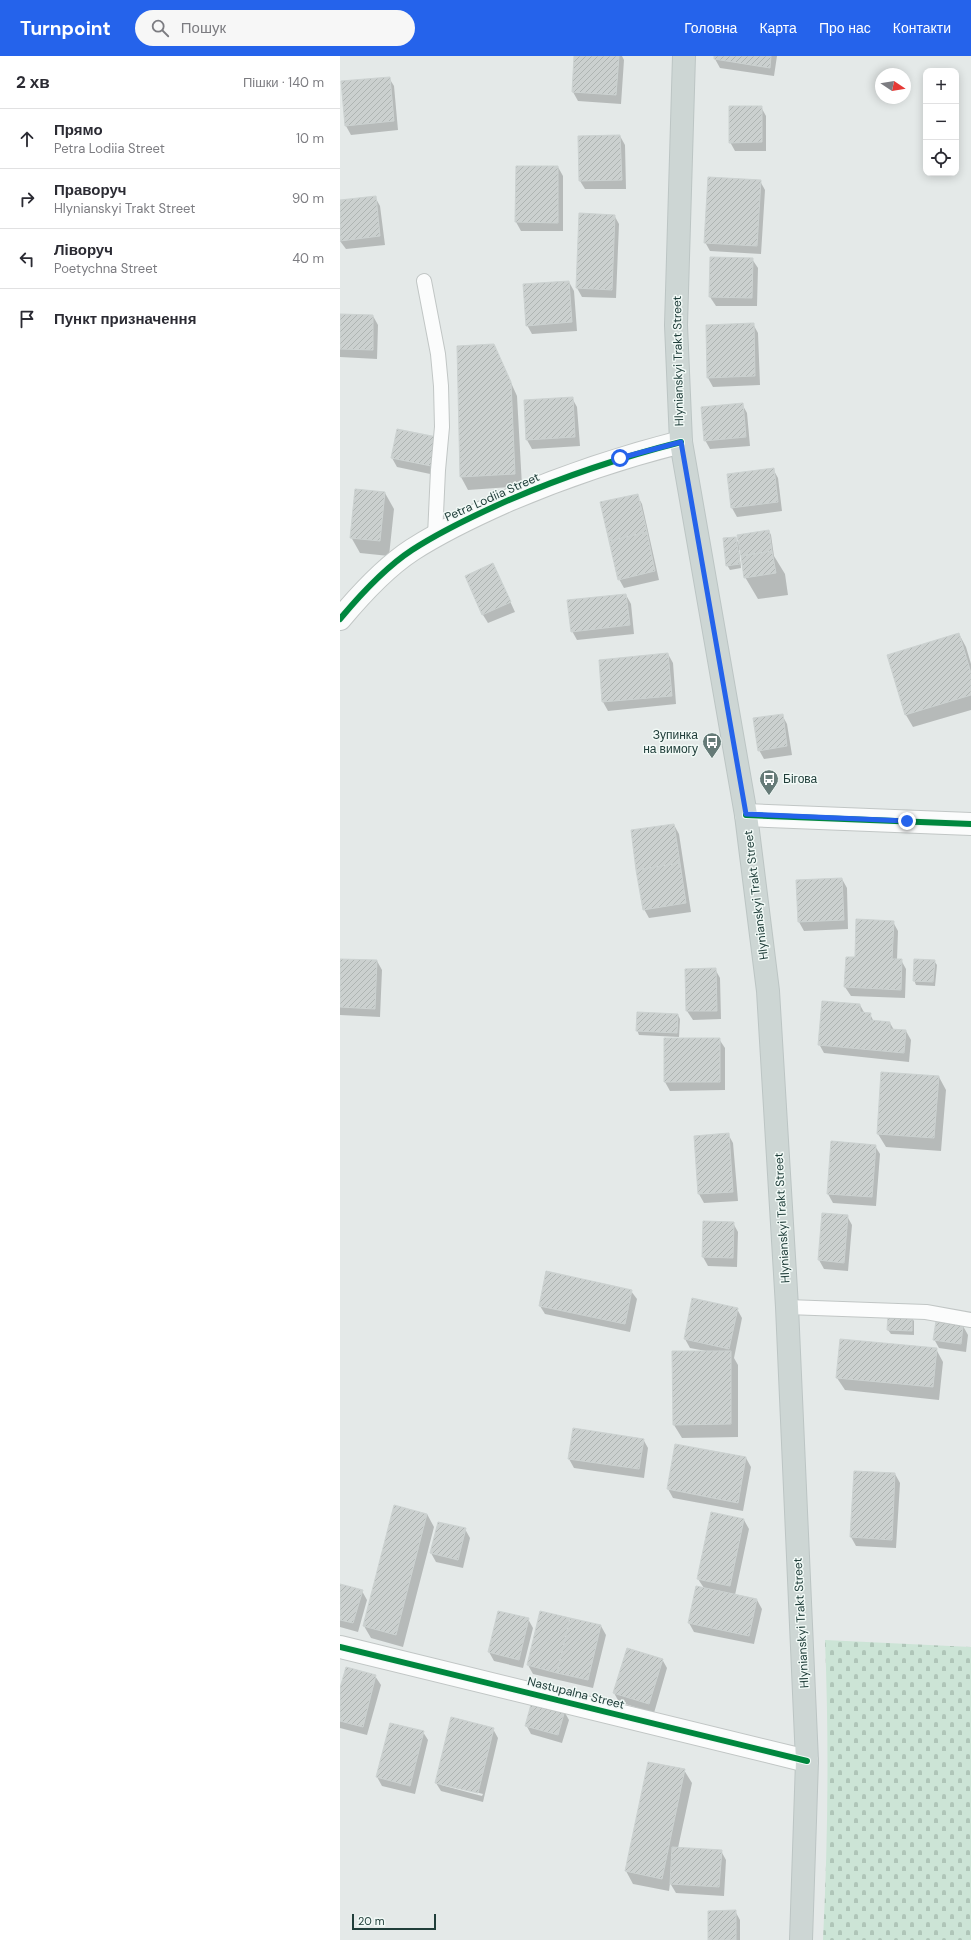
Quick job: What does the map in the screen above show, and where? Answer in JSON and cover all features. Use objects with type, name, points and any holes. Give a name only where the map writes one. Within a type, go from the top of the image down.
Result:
[{"type":"main road","name":"Hlynianskyi Trakt Street","points":[[684,56],[676,325],[681,442],[746,814],[768,991],[787,1307],[807,1761],[801,1940]]},
{"type":"street","name":"Petra Lodiia Street","points":[[340,619],[388,569],[411,551],[464,520],[545,485],[620,458],[681,442]]},
{"type":"street","points":[[746,814],[971,824]]},
{"type":"street","name":"Nastupalna Street","points":[[340,1647],[807,1761]]},
{"type":"lane","points":[[424,281],[438,354],[441,386],[442,427],[438,470],[435,536]]},
{"type":"lane","points":[[787,1307],[926,1312],[971,1320]]},
{"type":"green space","points":[[825,1640],[971,1647],[971,1940],[823,1940],[827,1790]]},
{"type":"building","points":[[574,56],[619,56],[616,95],[572,92]]},
{"type":"building","points":[[714,56],[771,56],[770,68],[714,59]]},
{"type":"building","points":[[390,77],[394,121],[345,126],[341,81]]},
{"type":"building","points":[[729,106],[762,106],[762,142],[729,143]]},
{"type":"building","points":[[620,135],[622,180],[579,181],[578,136]]},
{"type":"building","points":[[516,166],[558,166],[558,223],[515,222]]},
{"type":"building","points":[[708,177],[761,180],[757,246],[704,243]]},
{"type":"building","points":[[376,196],[380,236],[340,241],[340,200]]},
{"type":"building","points":[[579,213],[615,215],[612,290],[576,288]]},
{"type":"building","points":[[710,257],[753,258],[752,298],[709,297]]},
{"type":"building","points":[[569,281],[572,322],[526,326],[523,284]]},
{"type":"building","points":[[340,314],[373,315],[373,350],[340,349]]},
{"type":"building","points":[[754,323],[755,376],[707,378],[706,325]]},
{"type":"building","points":[[494,344],[511,382],[515,474],[460,477],[457,346]]},
{"type":"building","points":[[573,397],[575,437],[526,440],[524,400]]},
{"type":"building","points":[[743,403],[746,437],[704,441],[701,407]]},
{"type":"building","points":[[397,429],[437,437],[431,466],[391,458]]},
{"type":"building","points":[[774,468],[778,502],[731,508],[727,474]]},
{"type":"building","points":[[355,489],[385,492],[380,541],[350,538]]},
{"type":"building","points":[[638,494],[647,532],[609,541],[600,502]]},
{"type":"building","points":[[769,530],[772,551],[741,556],[737,535]]},
{"type":"building","points":[[647,532],[655,571],[618,580],[609,541]]},
{"type":"building","points":[[736,537],[740,564],[726,566],[723,538]]},
{"type":"building","points":[[772,551],[776,573],[744,578],[741,556]]},
{"type":"building","points":[[493,563],[511,602],[482,615],[465,576]]},
{"type":"building","points":[[626,594],[630,625],[571,632],[567,600]]},
{"type":"building","points":[[959,633],[971,673],[971,695],[905,715],[887,655]]},
{"type":"building","points":[[668,653],[672,696],[602,702],[599,660]]},
{"type":"building","points":[[783,714],[787,746],[758,751],[753,718]]},
{"type":"building","points":[[674,824],[680,863],[636,870],[631,830]]},
{"type":"building","points":[[680,863],[686,903],[643,910],[636,870]]},
{"type":"building","points":[[842,878],[844,920],[798,922],[796,880]]},
{"type":"building","points":[[856,919],[894,921],[892,959],[902,959],[901,990],[844,987],[846,957],[855,957]]},
{"type":"building","points":[[340,959],[377,960],[375,1009],[340,1007]]},
{"type":"building","points":[[914,959],[935,960],[933,982],[913,981]]},
{"type":"building","points":[[716,968],[717,1011],[686,1011],[685,969]]},
{"type":"building","points":[[822,1001],[860,1004],[860,1012],[871,1013],[870,1020],[890,1022],[890,1029],[906,1030],[904,1053],[818,1045]]},
{"type":"building","points":[[637,1012],[678,1014],[677,1033],[636,1031]]},
{"type":"building","points":[[664,1038],[720,1038],[720,1082],[664,1082]]},
{"type":"building","points":[[881,1072],[939,1076],[934,1138],[877,1134]]},
{"type":"building","points":[[729,1133],[733,1192],[698,1194],[694,1136]]},
{"type":"building","points":[[831,1141],[876,1145],[872,1197],[827,1194]]},
{"type":"building","points":[[822,1213],[848,1215],[844,1263],[818,1260]]},
{"type":"building","points":[[703,1221],[734,1222],[733,1258],[702,1257]]},
{"type":"building","points":[[546,1271],[632,1290],[625,1324],[539,1306]]},
{"type":"building","points":[[692,1298],[738,1308],[729,1349],[684,1339]]},
{"type":"building","points":[[888,1315],[912,1316],[912,1331],[887,1330]]},
{"type":"building","points":[[936,1321],[963,1326],[961,1344],[933,1340]]},
{"type":"building","points":[[840,1339],[937,1348],[933,1387],[836,1378]]},
{"type":"building","points":[[672,1351],[731,1351],[731,1424],[673,1425]]},
{"type":"building","points":[[573,1428],[644,1439],[639,1469],[568,1459]]},
{"type":"building","points":[[675,1444],[746,1457],[738,1503],[667,1489]]},
{"type":"building","points":[[854,1471],[895,1473],[892,1540],[850,1537]]},
{"type":"building","points":[[394,1505],[427,1514],[396,1635],[363,1626]]},
{"type":"building","points":[[711,1512],[744,1519],[730,1586],[697,1579]]},
{"type":"building","points":[[438,1522],[466,1528],[458,1560],[430,1553]]},
{"type":"building","points":[[340,1584],[363,1590],[353,1623],[340,1620]]},
{"type":"building","points":[[696,1586],[757,1599],[749,1636],[688,1623]]},
{"type":"building","points":[[498,1611],[529,1618],[519,1660],[488,1652]]},
{"type":"building","points":[[540,1611],[570,1618],[557,1673],[527,1665]]},
{"type":"building","points":[[570,1618],[601,1625],[588,1680],[557,1673]]},
{"type":"building","points":[[627,1648],[663,1659],[649,1704],[613,1693]]},
{"type":"building","points":[[346,1667],[376,1675],[363,1727],[340,1721],[340,1688]]},
{"type":"building","points":[[532,1701],[565,1710],[558,1735],[525,1726]]},
{"type":"building","points":[[451,1717],[494,1728],[478,1793],[435,1783]]},
{"type":"building","points":[[390,1723],[424,1731],[410,1786],[376,1777]]},
{"type":"building","points":[[648,1762],[685,1769],[662,1879],[625,1871]]},
{"type":"building","points":[[672,1847],[722,1850],[719,1887],[670,1884]]},
{"type":"building","points":[[736,1910],[736,1940],[708,1940],[708,1911]]},
{"type":"cycle path","points":[[340,619],[365,591],[402,557],[447,529],[530,491],[572,475],[637,454],[681,442]]},
{"type":"cycle path","points":[[746,815],[971,824]]},
{"type":"cycle path","points":[[340,1647],[807,1761]]},
{"type":"place","name":"Зупинка на вимогу","points":[[712,759]]},
{"type":"place","name":"Бігова","points":[[769,796]]},
{"type":"route","points":[[620,458],[681,442],[746,814],[907,821]]}]
